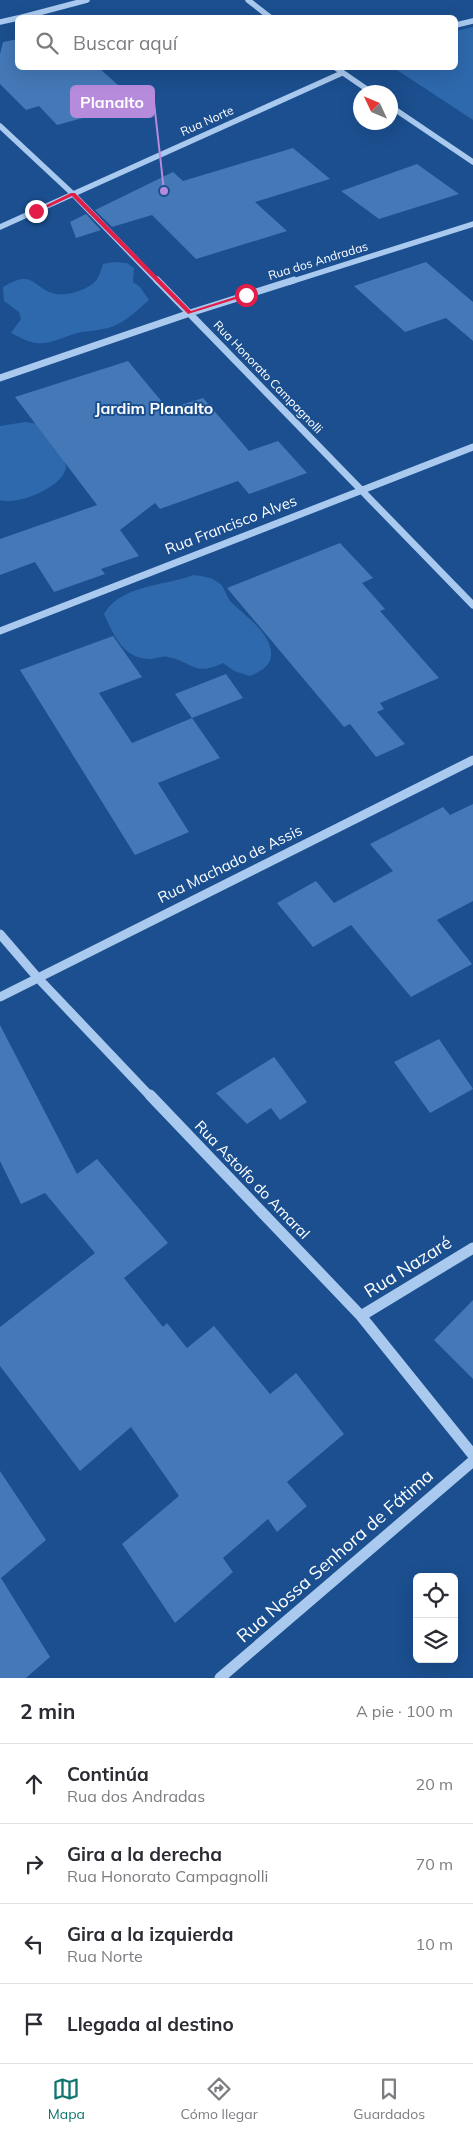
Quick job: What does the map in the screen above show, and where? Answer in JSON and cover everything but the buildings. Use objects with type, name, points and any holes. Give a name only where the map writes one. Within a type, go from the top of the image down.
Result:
[{"type":"street","points":[[30,15],[87,0]]},
{"type":"street","points":[[248,0],[267,15]]},
{"type":"street","points":[[0,22],[15,19]]},
{"type":"street","points":[[458,25],[473,21]]},
{"type":"street","points":[[338,70],[360,85]]},
{"type":"street","name":"Rua Norte","points":[[0,227],[342,73]]},
{"type":"street","points":[[398,111],[473,162]]},
{"type":"street","name":"Rua Honorato Campagnolli","points":[[0,126],[73,194],[473,605]]},
{"type":"street","name":"Rua dos Andradas","points":[[0,378],[190,313],[473,224]]},
{"type":"street","name":"Rua Francisco Alves","points":[[0,631],[473,447]]},
{"type":"street","name":"Rua Machado de Assis","points":[[0,996],[473,760]]},
{"type":"street","name":"Rua Astolfo do Amaral","points":[[0,934],[37,977],[361,1316],[473,1455]]},
{"type":"street","name":"Rua Nazaré","points":[[361,1316],[473,1248]]},
{"type":"street","name":"Rua Nossa Senhora de Fátima","points":[[220,1678],[473,1461]]},
{"type":"shaded area","points":[[473,27],[473,120],[397,70],[458,70],[458,31]]},
{"type":"shaded area","points":[[114,262],[127,263],[134,268],[133,282],[140,287],[149,300],[128,318],[116,325],[100,330],[77,333],[44,343],[30,342],[11,333],[21,319],[19,312],[4,301],[3,287],[14,281],[28,279],[49,292],[57,294],[73,293],[85,289],[94,283],[99,276],[103,264]]},
{"type":"shaded area","points":[[25,422],[38,424],[59,451],[66,467],[57,481],[39,493],[17,500],[0,500],[0,426]]},
{"type":"shaded area","points":[[193,575],[210,578],[219,583],[231,602],[263,633],[268,640],[271,656],[269,663],[264,669],[250,676],[234,671],[223,663],[206,669],[199,669],[168,657],[139,658],[125,650],[120,644],[104,614],[111,604],[132,592]]},
{"type":"place","name":"Planalto","points":[[164,191]]},
{"type":"district","name":"Jardim Planalto","points":[[154,408]]},
{"type":"route","points":[[36,211],[73,194],[190,313],[246,295]]}]
